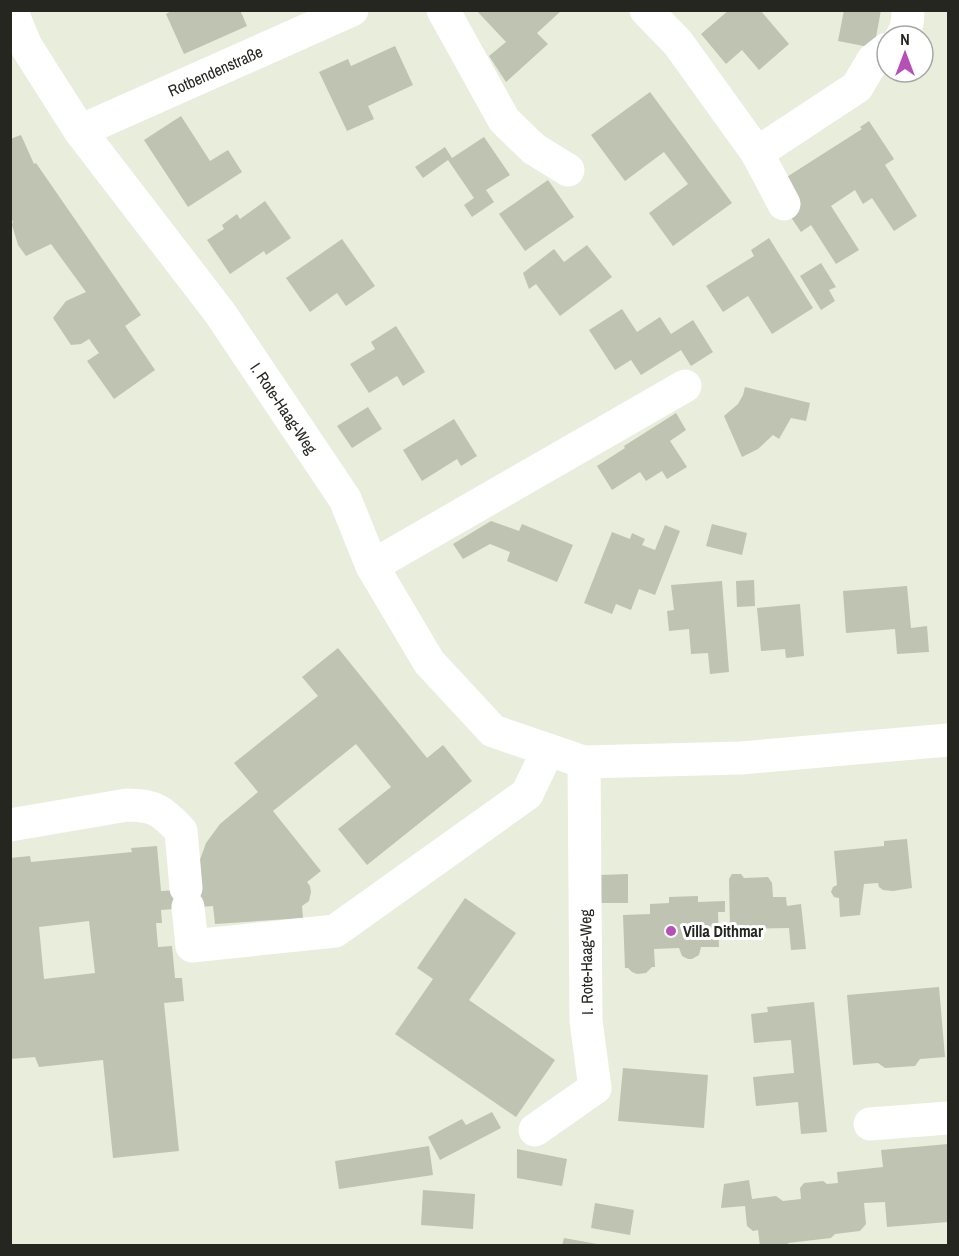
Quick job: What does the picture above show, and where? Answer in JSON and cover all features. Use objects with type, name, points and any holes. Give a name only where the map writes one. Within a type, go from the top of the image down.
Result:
[{"type":"street","name":"I. Rote-Haag-Weg","points":[[11,10],[26,46],[80,132],[220,313],[345,500],[372,566],[429,662],[493,731],[584,762],[741,758],[948,740]]},
{"type":"street","name":"Rotbendenstraße","points":[[80,132],[352,10]]},
{"type":"street","points":[[443,10],[504,120],[534,149],[568,170]]},
{"type":"street","points":[[646,10],[678,43],[757,153],[784,204]]},
{"type":"street","points":[[757,153],[857,87],[875,58]]},
{"type":"street","points":[[372,566],[685,386]]},
{"type":"street","points":[[10,825],[127,805],[144,805],[158,810],[181,831],[192,946],[335,931],[526,794],[548,750]]},
{"type":"street","name":"I. Rote-Haag-Weg","points":[[535,1130],[595,1088],[586,1021],[584,762]]},
{"type":"street","points":[[870,1124],[948,1118]]},
{"type":"building","points":[[173,10],[240,10],[247,26],[184,54],[166,14]]},
{"type":"building","points":[[476,10],[562,10],[537,33],[548,44],[506,82],[489,56],[506,42]]},
{"type":"building","points":[[729,10],[760,10],[789,44],[759,70],[742,50],[726,64],[701,34]]},
{"type":"building","points":[[844,10],[881,10],[878,24],[875,24],[874,48],[838,41]]},
{"type":"building","points":[[395,46],[413,85],[368,106],[374,119],[347,131],[319,72],[348,59],[351,66]]},
{"type":"building","points":[[650,92],[732,203],[673,246],[649,213],[688,184],[664,152],[625,181],[591,135]]},
{"type":"building","points":[[181,116],[210,161],[228,150],[242,172],[188,207],[144,140]]},
{"type":"building","points":[[869,121],[894,159],[885,165],[917,216],[894,231],[872,198],[863,204],[855,190],[831,206],[859,250],[836,264],[811,225],[801,232],[788,213],[782,180],[862,129],[860,127]]},
{"type":"building","points":[[21,135],[34,164],[36,163],[141,315],[125,326],[155,370],[114,399],[87,361],[99,353],[89,339],[81,344],[71,345],[53,318],[66,301],[86,292],[51,244],[26,256],[18,245],[13,221],[10,218],[10,139]]},
{"type":"building","points":[[484,137],[510,175],[486,190],[494,202],[472,217],[464,205],[474,198],[448,160],[423,178],[415,167],[445,147],[452,158]]},
{"type":"building","points":[[548,180],[574,217],[525,251],[499,214]]},
{"type":"building","points":[[265,201],[291,238],[266,255],[264,251],[230,274],[207,240],[224,229],[222,225],[237,214],[240,219]]},
{"type":"building","points":[[769,238],[813,308],[772,334],[748,296],[723,312],[706,286],[754,256],[751,250]]},
{"type":"building","points":[[342,239],[375,286],[346,306],[337,293],[310,312],[286,278]]},
{"type":"building","points":[[587,245],[612,277],[560,316],[536,284],[529,289],[523,273],[554,249],[564,262]]},
{"type":"building","points":[[821,263],[836,287],[829,290],[835,301],[821,310],[800,276]]},
{"type":"building","points":[[622,309],[637,332],[660,317],[671,334],[693,320],[713,352],[691,366],[681,350],[641,375],[631,360],[615,370],[589,330]]},
{"type":"building","points":[[396,326],[425,372],[403,386],[397,376],[369,393],[350,364],[375,349],[371,342]]},
{"type":"building","points":[[745,387],[810,403],[806,421],[791,418],[779,439],[773,435],[758,449],[742,457],[724,416],[738,404]]},
{"type":"building","points":[[368,407],[382,429],[352,448],[337,426]]},
{"type":"building","points":[[676,413],[686,430],[670,441],[687,467],[667,479],[662,471],[646,481],[640,472],[612,490],[597,466]]},
{"type":"building","points":[[454,419],[477,456],[461,466],[457,459],[422,481],[403,450]]},
{"type":"building","points":[[491,521],[519,531],[522,524],[573,545],[557,582],[507,561],[510,552],[490,544],[463,559],[453,544]]},
{"type":"building","points":[[712,524],[747,533],[742,555],[706,546]]},
{"type":"building","points":[[665,525],[680,531],[655,595],[639,589],[631,610],[616,604],[612,614],[584,603],[612,532],[630,539],[632,533],[645,539],[642,545],[655,550]]},
{"type":"building","points":[[754,580],[755,606],[737,607],[736,581]]},
{"type":"building","points":[[722,581],[729,672],[710,674],[708,653],[691,654],[689,629],[669,631],[667,611],[674,610],[671,585]]},
{"type":"building","points":[[907,586],[911,628],[927,626],[929,652],[897,654],[895,629],[846,633],[843,591]]},
{"type":"building","points":[[800,604],[804,656],[786,658],[785,649],[761,651],[757,608]]},
{"type":"building","points":[[338,648],[427,758],[443,745],[472,781],[367,865],[338,829],[391,787],[356,744],[273,811],[321,871],[307,882],[311,892],[309,901],[302,906],[303,918],[215,924],[213,906],[161,910],[162,923],[156,923],[158,947],[172,946],[175,978],[182,978],[184,1001],[164,1003],[179,1151],[113,1158],[103,1060],[39,1067],[35,1057],[10,1059],[10,858],[30,856],[31,862],[132,852],[131,848],[157,846],[161,891],[198,889],[197,868],[206,843],[220,824],[258,792],[234,763],[318,696],[302,677]],"holes":[[[89,921],[95,973],[44,979],[39,927]]]},
{"type":"building","points":[[907,839],[912,888],[893,891],[883,890],[878,883],[864,884],[860,915],[840,917],[839,898],[834,897],[831,892],[837,885],[834,851],[884,846],[884,841]]},
{"type":"building","points":[[628,874],[628,903],[600,903],[600,875]]},
{"type":"building","points":[[732,874],[741,874],[744,878],[768,877],[772,883],[773,897],[786,897],[787,906],[801,904],[806,949],[791,950],[789,928],[730,929],[729,879]]},
{"type":"building","name":"Villa Dithmar","points":[[698,896],[698,902],[725,901],[725,912],[718,912],[719,947],[701,947],[699,955],[692,959],[682,956],[679,948],[654,949],[655,967],[646,973],[637,974],[625,968],[623,915],[650,914],[650,904],[669,903],[669,897]]},
{"type":"building","points":[[465,898],[516,933],[469,1000],[555,1060],[516,1117],[395,1034],[433,979],[417,968]]},
{"type":"building","points":[[939,987],[945,1057],[920,1059],[915,1066],[885,1068],[878,1063],[853,1065],[847,995]]},
{"type":"building","points":[[814,1002],[827,1132],[801,1134],[798,1102],[756,1106],[753,1077],[794,1073],[791,1040],[754,1043],[751,1014],[768,1012],[767,1007]]},
{"type":"building","points":[[623,1068],[708,1075],[704,1128],[618,1121]]},
{"type":"building","points":[[492,1112],[501,1128],[440,1160],[428,1137],[462,1119],[466,1125]]},
{"type":"building","points":[[948,1144],[948,1222],[887,1227],[885,1202],[864,1203],[866,1224],[860,1231],[835,1234],[831,1238],[788,1243],[788,1246],[760,1246],[758,1230],[753,1231],[747,1226],[745,1206],[721,1208],[724,1184],[749,1180],[752,1199],[776,1196],[783,1201],[801,1199],[800,1188],[804,1183],[823,1181],[827,1184],[838,1183],[837,1172],[883,1167],[881,1150]]},
{"type":"building","points":[[429,1146],[433,1175],[339,1189],[335,1161]]},
{"type":"building","points":[[517,1149],[567,1159],[562,1186],[517,1178]]},
{"type":"building","points":[[423,1190],[475,1194],[473,1229],[421,1225]]},
{"type":"building","points":[[595,1203],[634,1210],[630,1235],[591,1228]]},
{"type":"building","points":[[564,1238],[597,1244],[597,1246],[562,1246]]},
{"type":"place","name":"Villa Dithmar","points":[[671,931]]}]
